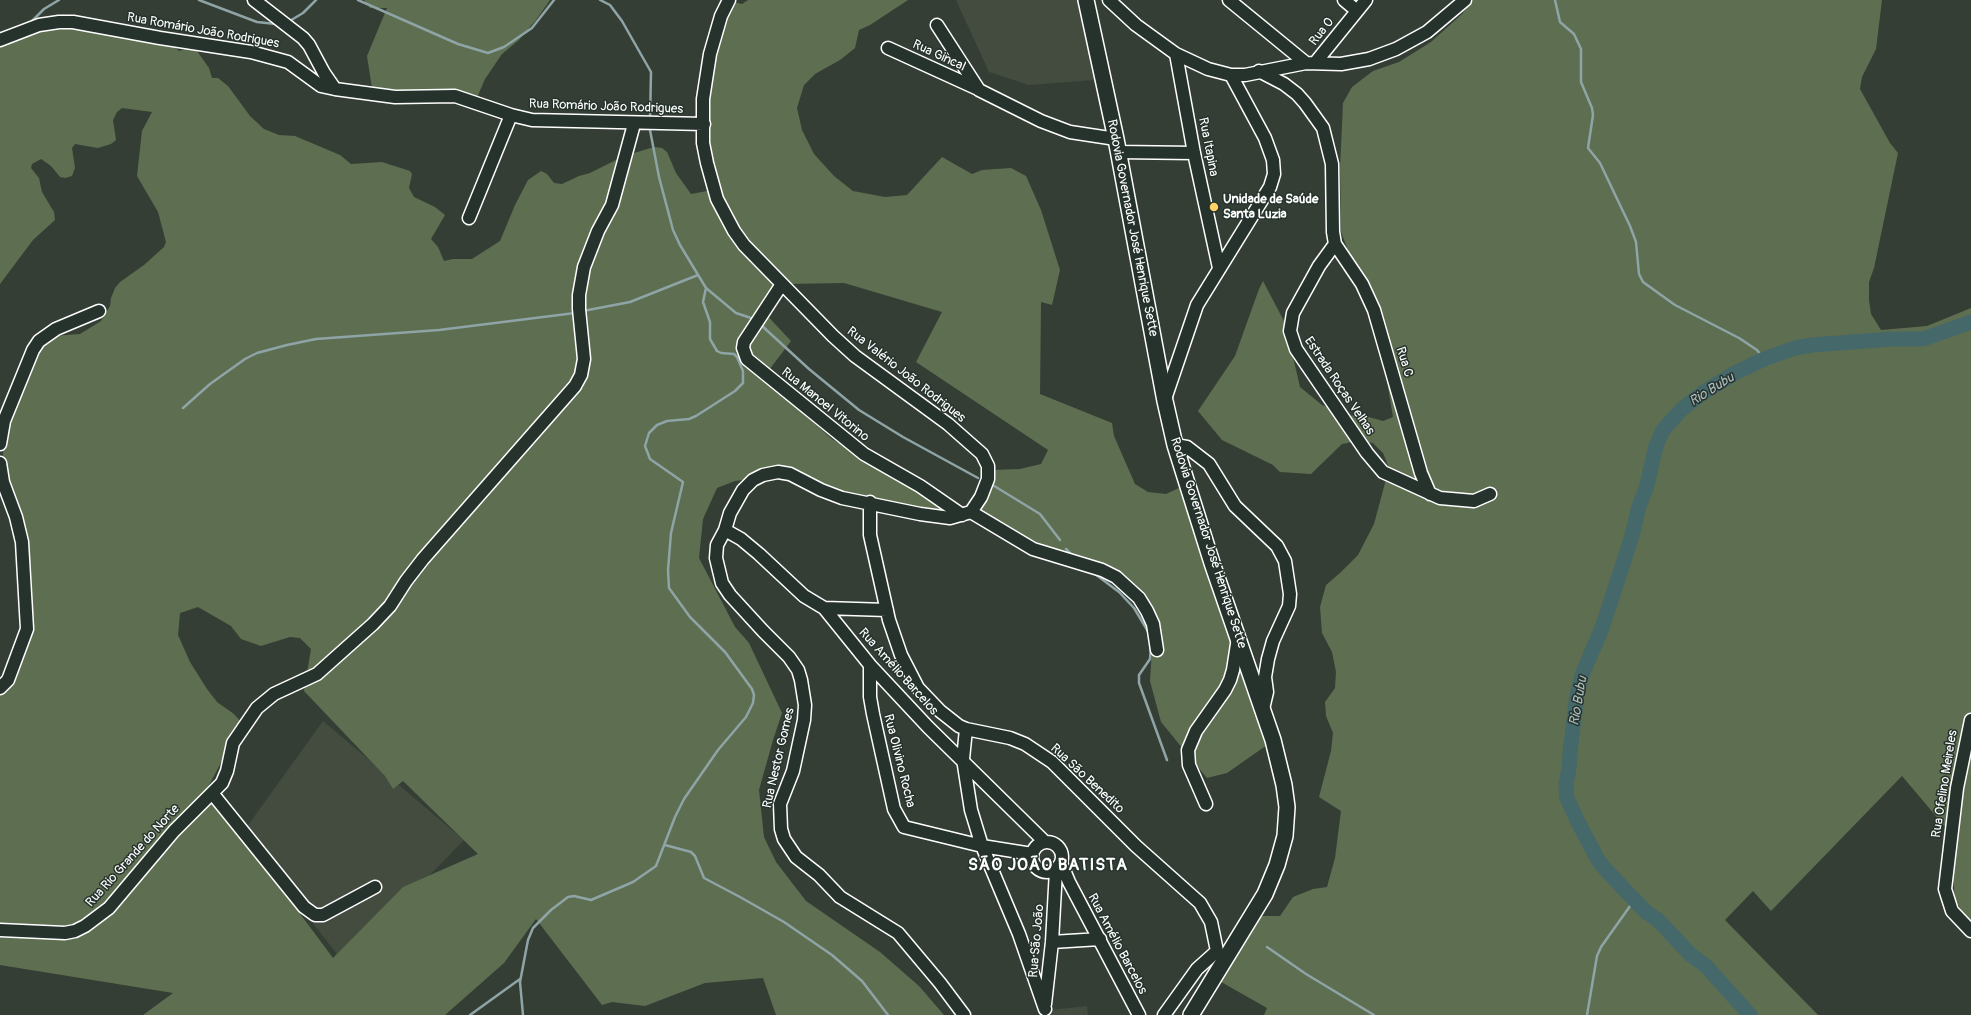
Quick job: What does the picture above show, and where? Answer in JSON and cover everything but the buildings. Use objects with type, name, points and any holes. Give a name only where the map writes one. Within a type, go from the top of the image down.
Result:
[{"type":"main road","name":"Rodovia Governador José Henrique Sette","points":[[1086,0],[1117,146],[1165,401],[1175,445],[1199,523],[1280,762],[1284,785],[1286,807],[1285,836],[1277,865],[1265,894],[1222,954],[1191,1015]]},
{"type":"street","points":[[254,0],[310,45],[324,73],[335,89]]},
{"type":"street","name":"Rua Valério João Rodrigues","points":[[729,0],[722,16],[710,54],[704,92],[703,143],[706,163],[717,199],[734,231],[744,245],[855,356],[948,424],[982,454],[988,466],[988,479],[982,497],[966,514]]},
{"type":"street","points":[[1109,0],[1136,25],[1176,54],[1208,69],[1231,75],[1310,63],[1350,63],[1381,55],[1427,32],[1466,0]]},
{"type":"street","points":[[1229,0],[1310,63]]},
{"type":"street","points":[[1344,0],[1357,11]]},
{"type":"street","name":"Rua O","points":[[1310,63],[1366,0]]},
{"type":"street","name":"Rua Romário João Rodrigues","points":[[0,40],[39,25],[59,22],[73,22],[160,38],[251,52],[288,62],[321,86],[335,89],[396,97],[454,96],[511,115],[548,121],[590,120],[634,124],[704,124]]},
{"type":"street","points":[[937,25],[979,90]]},
{"type":"street","name":"Rua Gincal","points":[[888,48],[979,90],[1041,122],[1070,132],[1117,146],[1194,153]]},
{"type":"street","name":"Rua Itapina","points":[[1176,54],[1194,153],[1218,268]]},
{"type":"street","points":[[1259,71],[1284,84],[1297,94],[1322,128],[1332,164],[1333,232],[1335,244]]},
{"type":"street","points":[[1165,401],[1198,305],[1218,268],[1270,187],[1274,167],[1265,138],[1231,75]]},
{"type":"street","points":[[469,218],[511,115]]},
{"type":"street","name":"Rua Rio Grande do Norte","points":[[0,930],[65,933],[85,926],[109,908],[174,830],[222,783],[227,771],[233,743],[257,708],[274,694],[317,674],[373,624],[390,606],[406,581],[423,559],[575,386],[581,374],[584,359],[578,309],[584,267],[598,231],[612,205],[634,124]]},
{"type":"street","name":"Rua C","points":[[1335,244],[1362,284],[1374,310],[1422,473],[1430,494]]},
{"type":"street","name":"Estrada Roças Velhas","points":[[1335,244],[1319,266],[1293,313],[1290,331],[1292,341],[1335,407],[1377,466],[1387,474],[1440,498],[1474,501],[1490,494]]},
{"type":"street","name":"Rua Manoel Vitorino","points":[[782,284],[744,342],[743,348],[747,359],[864,454],[966,514]]},
{"type":"street","points":[[0,444],[2,421],[33,350],[39,341],[56,329],[99,311]]},
{"type":"street","points":[[1175,445],[1187,447],[1209,464],[1235,506],[1277,546],[1285,562],[1290,594],[1289,606],[1273,642],[1268,659],[1265,677],[1267,692],[1263,709]]},
{"type":"street","points":[[0,463],[3,482],[16,517],[22,542],[27,629],[8,680],[0,688]]},
{"type":"street","name":"Rua Nestor Gomes","points":[[964,1015],[907,941],[889,926],[840,897],[819,875],[796,857],[784,839],[781,829],[780,804],[793,770],[804,720],[805,705],[801,680],[798,670],[790,657],[739,607],[722,583],[716,558],[717,545],[725,530],[730,513],[743,490],[752,480],[763,475],[778,472],[790,474],[834,495],[920,514],[950,518],[966,514]]},
{"type":"street","name":"Rua São Benedito","points":[[870,502],[870,535],[887,610],[901,655],[918,688],[940,711],[966,729],[1010,738],[1025,744],[1052,762],[1136,846],[1200,903],[1212,922],[1222,954]]},
{"type":"street","points":[[966,514],[1033,550],[1096,568],[1116,577],[1139,598],[1147,611],[1153,624],[1157,639],[1157,650]]},
{"type":"street","name":"Rua Amélio Barcelos","points":[[725,530],[741,539],[759,554],[804,596],[824,608],[870,665],[928,727],[963,759],[1045,842]]},
{"type":"street","points":[[824,608],[887,610]]},
{"type":"street","points":[[1206,804],[1189,765],[1188,750],[1196,731],[1225,690],[1230,680],[1234,670],[1238,637]]},
{"type":"street","name":"Rua Olivino Rocha","points":[[870,665],[870,697],[873,714],[894,809],[904,827],[982,846],[1032,854]]},
{"type":"street","name":"Rua Ofelino Meireles","points":[[1971,720],[1957,788],[1948,853],[1945,889],[1952,911],[1971,932]]},
{"type":"street","points":[[966,729],[963,759],[971,810],[982,846],[1019,934],[1045,1012]]},
{"type":"street","points":[[212,793],[304,907],[315,915],[323,915],[376,887]]},
{"type":"street","points":[[1045,842],[1052,842],[1061,851],[1063,857],[1059,867],[1046,873],[1040,871],[1035,866],[1032,854],[1039,844],[1045,842]]},
{"type":"street","name":"Rua Amélio Barcelos","points":[[1059,867],[1069,882],[1100,939],[1139,1015]]},
{"type":"street","name":"Rua São João","points":[[1045,1012],[1059,867]]},
{"type":"street","points":[[1052,942],[1100,939]]},
{"type":"street","points":[[1164,1015],[1198,969],[1222,954]]},
{"type":"shaded area","points":[[956,0],[1077,0],[1094,80],[1029,85],[989,72]]},
{"type":"shaded area","points":[[323,721],[464,840],[344,963],[301,908],[309,901],[246,828]]},
{"type":"shaded area","points":[[1087,1006],[1088,1015],[1050,1015],[1050,1010]]},
{"type":"green space","points":[[364,0],[550,0],[519,40],[502,54],[485,79],[476,100],[450,94],[372,88],[367,56],[387,8],[370,8]]},
{"type":"green space","points":[[748,0],[908,0],[870,25],[859,30],[855,48],[840,60],[815,74],[804,85],[797,108],[802,130],[814,154],[834,176],[853,191],[885,197],[907,195],[942,157],[972,174],[982,170],[1011,168],[1026,176],[1041,210],[1060,270],[1052,305],[1041,302],[1040,394],[1112,423],[1114,436],[1135,484],[1148,492],[1166,494],[1179,488],[1210,574],[1267,745],[1227,773],[1207,778],[1161,722],[1150,681],[1153,633],[1141,606],[1115,574],[992,524],[981,510],[991,486],[992,470],[1020,469],[1041,464],[1048,450],[916,362],[942,312],[844,283],[785,284],[761,309],[791,341],[763,378],[832,439],[954,514],[935,514],[767,477],[735,481],[717,488],[703,519],[699,558],[735,627],[749,643],[782,713],[759,790],[764,837],[776,862],[806,901],[880,952],[919,986],[944,1015],[776,1015],[763,978],[705,983],[645,1006],[612,1002],[602,1005],[536,919],[504,963],[445,1015],[143,1015],[173,993],[0,965],[0,695],[22,662],[30,627],[24,539],[3,463],[3,439],[37,347],[53,336],[80,334],[101,321],[110,306],[115,288],[120,282],[144,265],[164,247],[166,242],[158,212],[137,176],[142,131],[152,112],[122,108],[117,112],[113,120],[116,140],[111,144],[98,148],[75,144],[72,148],[75,168],[72,176],[65,178],[60,177],[51,166],[41,159],[32,164],[31,168],[39,178],[42,192],[54,212],[55,220],[33,240],[0,284],[0,43],[28,33],[81,27],[172,44],[179,51],[188,48],[197,51],[209,68],[212,78],[218,78],[228,86],[250,116],[264,129],[279,135],[295,136],[340,155],[351,164],[382,162],[410,171],[412,174],[409,188],[414,197],[435,207],[445,215],[431,239],[438,247],[444,261],[453,259],[472,259],[500,241],[515,205],[528,180],[541,171],[547,174],[554,183],[562,184],[579,176],[590,173],[624,156],[654,147],[662,148],[667,152],[676,173],[691,194],[718,189],[710,148],[708,100],[714,52],[730,1],[742,4]],"holes":[[[198,607],[231,626],[241,639],[261,646],[290,637],[300,638],[311,649],[304,691],[385,776],[393,789],[403,781],[478,854],[403,887],[333,958],[207,789],[242,723],[234,714],[217,702],[190,662],[178,635],[180,613]]]},
{"type":"green space","points":[[1473,0],[1882,0],[1876,49],[1862,77],[1860,89],[1890,143],[1898,153],[1874,268],[1869,282],[1871,314],[1881,330],[1927,326],[1971,308],[1971,928],[1955,899],[1947,812],[1946,828],[1902,776],[1771,911],[1753,891],[1725,920],[1818,1015],[1264,1015],[1267,1008],[1216,979],[1257,916],[1280,916],[1293,897],[1313,889],[1327,887],[1335,858],[1341,811],[1319,797],[1331,751],[1333,733],[1326,716],[1325,702],[1335,688],[1336,672],[1332,652],[1322,633],[1320,607],[1326,585],[1358,555],[1374,524],[1389,468],[1383,453],[1373,443],[1358,441],[1342,444],[1311,474],[1280,472],[1273,465],[1222,440],[1198,411],[1235,356],[1263,281],[1285,323],[1300,387],[1322,405],[1350,416],[1358,414],[1383,421],[1393,417],[1378,327],[1341,232],[1340,168],[1343,103],[1352,87],[1373,71],[1399,62],[1431,42],[1462,14]]},
{"type":"waterway","points":[[30,23],[44,9],[59,0]]},
{"type":"waterway","points":[[199,0],[257,22],[276,24]]},
{"type":"waterway","points":[[288,22],[303,13],[316,0]]},
{"type":"waterway","points":[[358,0],[458,44],[488,53],[504,47],[532,28],[554,0]]},
{"type":"waterway","points":[[600,0],[610,5],[622,21],[651,72],[650,120]]},
{"type":"waterway","name":"Rio Bubu","points":[[1555,0],[1560,22],[1574,34],[1581,49],[1581,82],[1592,108],[1593,115],[1588,148],[1600,163],[1630,226],[1636,242],[1639,274],[1643,282],[1675,305],[1739,338],[1757,350],[1764,359]]},
{"type":"waterway","points":[[0,33],[18,27]]},
{"type":"waterway","points":[[650,130],[659,177],[673,230],[680,245],[706,288],[736,313],[754,319]]},
{"type":"waterway","points":[[583,311],[630,302],[698,275]]},
{"type":"waterway","points":[[523,1015],[520,982],[528,940],[533,928],[551,910],[568,897],[574,896],[591,900],[633,882],[656,866],[675,817],[684,799],[718,750],[746,717],[753,703],[754,695],[752,689],[725,652],[690,617],[669,588],[668,570],[671,533],[683,482],[650,459],[645,446],[649,433],[657,425],[667,421],[689,419],[696,416],[735,391],[743,383],[743,371],[737,357],[734,354],[721,353],[717,351],[710,339],[710,322],[703,302],[706,288]]},
{"type":"waterway","points":[[183,408],[210,384],[245,359],[257,353],[287,345],[316,339],[439,330],[575,313]]},
{"type":"waterway","name":"Rio Bubu","points":[[1750,1015],[1706,966],[1690,954],[1658,920],[1646,912],[1606,870],[1598,860],[1578,822],[1567,798],[1566,785],[1577,695],[1582,675],[1602,628],[1632,536],[1639,506],[1646,489],[1656,446],[1663,430],[1682,409],[1704,392],[1735,373],[1764,359],[1795,348],[1812,345],[1892,339],[1923,339],[1971,322]]},
{"type":"waterway","points":[[761,325],[809,369],[859,410],[903,437],[978,478]]},
{"type":"waterway","points":[[991,484],[1040,514],[1060,540]]},
{"type":"waterway","points":[[1066,549],[1074,557]]},
{"type":"waterway","points":[[1095,574],[1119,592],[1134,608],[1149,633]]},
{"type":"waterway","points":[[1151,646],[1150,659],[1139,675],[1139,683],[1167,760]]},
{"type":"waterway","points":[[665,845],[691,852],[695,856],[704,878],[784,922],[832,955],[862,981],[888,1015]]},
{"type":"waterway","points":[[1587,1015],[1597,956],[1601,947],[1635,899]]},
{"type":"waterway","points":[[1267,947],[1306,974],[1374,1015]]},
{"type":"waterway","points":[[470,1015],[520,979]]},
{"type":"place","name":"Unidade de Saúde Santa Luzia","points":[[1214,207]]},
{"type":"district","name":"SÃO JOÃO BATISTA","points":[[1048,866]]}]
